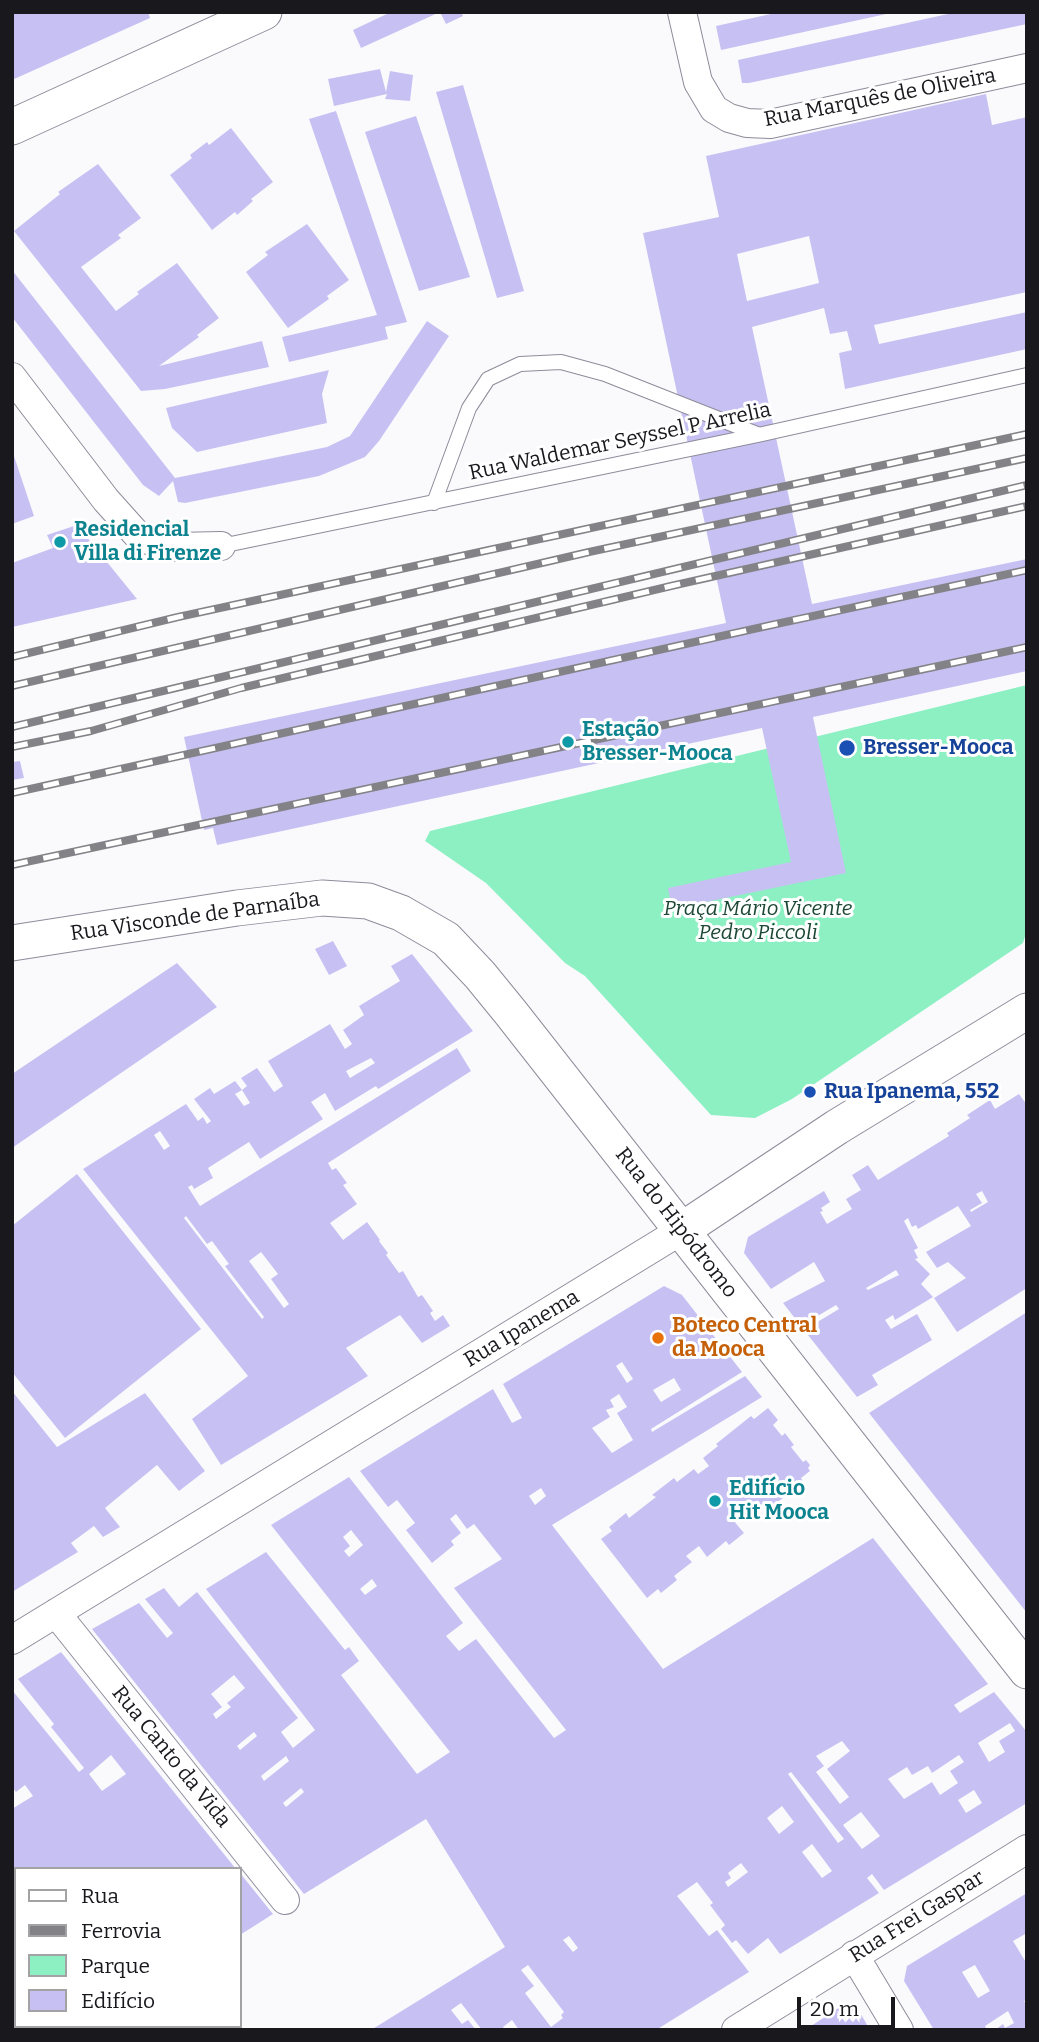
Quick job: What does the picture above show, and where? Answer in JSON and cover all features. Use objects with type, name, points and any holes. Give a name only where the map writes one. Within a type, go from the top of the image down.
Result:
[{"type":"street","points":[[12,127],[264,12]]},
{"type":"street","name":"Rua Marquês de Oliveira","points":[[682,12],[698,82],[714,109],[729,118],[747,123],[770,124],[1027,68]]},
{"type":"street","points":[[12,377],[112,508],[140,538],[176,547],[221,546]]},
{"type":"street","name":"Rua Visconde de Parnaíba","points":[[12,943],[237,908],[321,898],[368,901],[401,913],[446,939],[480,975]]},
{"type":"street","name":"Rua do Hipódromo","points":[[480,975],[1027,1671]]},
{"type":"street","name":"Rua Ipanema","points":[[12,1640],[682,1230],[837,1127],[1027,1011]]},
{"type":"street","name":"Rua Canto da Vida","points":[[56,1613],[285,1900]]},
{"type":"street","name":"Rua Frei Gaspar","points":[[736,2030],[1027,1849]]},
{"type":"street","points":[[855,1955],[899,2030]]},
{"type":"lane","points":[[434,503],[469,408],[488,379],[520,363],[561,362],[605,374],[758,435]]},
{"type":"lane","name":"Rua Waldemar Seyssel P Arrelia","points":[[221,546],[758,435],[1027,375]]},
{"type":"green space","name":"Praça Mário Vicente Pedro Piccoli","points":[[1027,685],[1027,930],[1023,943],[792,1099],[755,1118],[711,1115],[585,976],[565,963],[486,883],[425,841],[430,831]]},
{"type":"building","points":[[12,12],[148,12],[150,18],[12,80]]},
{"type":"building","points":[[391,12],[440,12],[361,48],[353,30]]},
{"type":"building","points":[[440,12],[461,12],[463,16],[446,24]]},
{"type":"building","points":[[780,12],[891,13],[721,50],[716,26]]},
{"type":"building","points":[[957,12],[1027,12],[1027,24],[742,83],[738,60]]},
{"type":"building","points":[[380,69],[386,92],[390,71],[413,75],[410,101],[385,99],[387,94],[334,106],[328,79]]},
{"type":"building","points":[[463,85],[524,291],[497,298],[436,92]]},
{"type":"building","points":[[986,94],[992,125],[1027,117],[1027,292],[874,325],[879,344],[1027,312],[1027,349],[845,389],[839,353],[852,350],[847,331],[830,334],[824,308],[752,327],[812,604],[1027,559],[1027,671],[813,717],[846,873],[672,909],[668,888],[791,862],[762,728],[217,845],[213,828],[204,830],[184,737],[726,623],[643,233],[719,217],[706,156]],"holes":[[[809,236],[819,283],[747,301],[737,254]]]},
{"type":"building","points":[[336,111],[407,322],[385,327],[388,339],[289,362],[282,337],[377,315],[309,119]]},
{"type":"building","points":[[416,116],[470,277],[419,291],[365,132]]},
{"type":"building","points":[[231,128],[273,182],[251,199],[253,201],[237,215],[235,212],[212,230],[170,175],[192,158],[190,155]]},
{"type":"building","points":[[98,164],[141,218],[118,235],[121,238],[81,267],[116,311],[177,263],[219,318],[197,335],[199,337],[159,366],[262,341],[269,367],[165,389],[141,391],[14,231],[60,194],[58,192]]},
{"type":"building","points":[[307,224],[349,280],[327,296],[329,299],[288,328],[246,272],[268,255],[265,252]]},
{"type":"building","points":[[12,270],[175,478],[327,447],[350,436],[427,321],[449,336],[379,441],[365,457],[319,476],[185,503],[178,502],[173,481],[159,496],[143,485],[12,317]]},
{"type":"building","points":[[329,370],[322,394],[327,423],[197,452],[172,428],[166,408]]},
{"type":"building","points":[[12,450],[34,516],[12,524]]},
{"type":"building","points":[[77,525],[137,599],[12,627],[12,563],[53,548],[47,535]]},
{"type":"building","points":[[20,761],[24,778],[12,780],[12,762]]},
{"type":"building","points":[[333,941],[347,966],[329,975],[315,949]]},
{"type":"building","points":[[412,954],[473,1031],[378,1089],[376,1086],[335,1111],[325,1093],[311,1102],[323,1119],[260,1159],[249,1142],[208,1168],[213,1178],[194,1189],[192,1185],[188,1187],[200,1206],[457,1048],[471,1071],[328,1163],[332,1170],[336,1168],[347,1183],[343,1185],[357,1204],[330,1223],[343,1240],[367,1222],[399,1273],[403,1271],[418,1297],[422,1295],[433,1311],[430,1313],[435,1321],[443,1315],[450,1326],[422,1343],[400,1315],[346,1348],[368,1376],[221,1465],[192,1419],[248,1376],[83,1169],[186,1104],[198,1121],[203,1117],[207,1124],[211,1121],[194,1099],[210,1088],[214,1094],[235,1081],[242,1090],[247,1086],[241,1078],[257,1068],[274,1092],[283,1086],[268,1061],[330,1024],[345,1049],[352,1044],[343,1030],[364,1015],[359,1006],[400,981],[391,966]],"holes":[[[371,1058],[375,1063],[350,1078],[346,1071]],[[242,1090],[250,1103],[244,1106],[235,1094]],[[160,1131],[170,1146],[164,1150],[154,1135]],[[186,1216],[207,1244],[212,1241],[229,1264],[225,1266],[264,1317],[262,1319],[184,1218]],[[261,1252],[278,1274],[271,1279],[289,1304],[284,1308],[249,1261]]]},
{"type":"building","points":[[177,963],[217,1007],[12,1148],[12,1074]]},
{"type":"building","points":[[1019,1094],[1027,1105],[1027,1288],[957,1332],[934,1298],[966,1278],[948,1262],[937,1268],[926,1252],[971,1226],[958,1206],[918,1229],[916,1225],[912,1227],[908,1218],[904,1221],[918,1248],[914,1250],[918,1258],[915,1259],[930,1274],[921,1284],[933,1297],[895,1320],[893,1315],[885,1320],[891,1329],[917,1314],[932,1340],[872,1375],[878,1385],[857,1397],[804,1330],[839,1309],[836,1305],[801,1326],[783,1303],[825,1281],[814,1262],[771,1289],[744,1253],[748,1237],[824,1191],[830,1202],[821,1208],[823,1211],[820,1212],[827,1224],[852,1209],[846,1199],[861,1190],[852,1175],[868,1165],[878,1180],[949,1136],[947,1133],[970,1118],[967,1115],[990,1100],[995,1109]],"holes":[[[982,1191],[988,1202],[971,1212],[970,1210],[982,1203],[976,1194]],[[896,1270],[899,1275],[868,1290],[866,1288]]]},
{"type":"building","points":[[77,1174],[201,1329],[65,1438],[12,1372],[12,1226]]},
{"type":"building","points":[[664,1286],[682,1295],[742,1372],[651,1429],[652,1432],[745,1376],[762,1397],[552,1525],[663,1669],[873,1538],[988,1684],[954,1705],[960,1713],[994,1692],[1027,1732],[1027,1803],[884,1890],[872,1874],[867,1878],[879,1893],[780,1954],[768,1938],[748,1954],[736,1940],[732,1943],[721,1929],[725,1925],[710,1905],[713,1903],[697,1882],[677,1896],[709,1936],[717,1930],[749,1972],[656,2030],[519,2030],[512,2020],[503,2027],[505,2030],[482,2030],[461,2003],[451,2010],[462,2024],[468,2020],[476,2030],[371,2030],[505,1947],[426,1819],[304,1894],[92,1629],[139,1603],[167,1638],[173,1633],[145,1599],[164,1588],[179,1607],[197,1592],[298,1718],[281,1732],[293,1748],[315,1730],[206,1589],[266,1552],[345,1650],[349,1647],[359,1661],[341,1675],[417,1774],[450,1752],[271,1525],[349,1477],[463,1623],[446,1636],[459,1651],[476,1639],[554,1738],[566,1730],[454,1588],[502,1559],[474,1524],[467,1529],[456,1514],[450,1519],[461,1533],[451,1541],[454,1545],[432,1563],[406,1530],[415,1523],[397,1500],[388,1507],[360,1471],[493,1389],[512,1423],[522,1418],[503,1384]],"holes":[[[622,1362],[633,1379],[627,1383],[616,1366]],[[674,1378],[681,1390],[661,1402],[653,1390]],[[619,1394],[627,1407],[617,1413],[633,1440],[612,1453],[592,1428],[610,1417],[606,1410],[614,1407],[610,1400]],[[541,1488],[546,1496],[535,1505],[529,1496]],[[351,1530],[363,1545],[349,1557],[344,1551],[350,1546],[343,1537]],[[372,1579],[377,1586],[365,1595],[360,1589]],[[234,1675],[245,1688],[227,1703],[231,1707],[216,1719],[213,1714],[222,1707],[211,1694]],[[1010,1723],[1015,1731],[999,1741],[1005,1752],[989,1762],[978,1743]],[[254,1732],[257,1736],[240,1750],[237,1746]],[[842,1741],[850,1751],[827,1769],[849,1797],[840,1804],[816,1772],[824,1766],[816,1756]],[[959,1755],[964,1762],[950,1771],[958,1783],[940,1795],[932,1782],[904,1799],[888,1779],[907,1767],[912,1775],[928,1766],[932,1773]],[[286,1756],[289,1761],[264,1781],[261,1776]],[[791,1772],[844,1839],[838,1843],[788,1774]],[[301,1788],[304,1792],[286,1807],[283,1803]],[[974,1790],[982,1803],[966,1813],[958,1800]],[[782,1806],[794,1822],[779,1834],[767,1818]],[[861,1812],[880,1836],[862,1849],[843,1825]],[[812,1844],[832,1871],[822,1878],[802,1852]],[[741,1863],[748,1872],[728,1887],[725,1882],[731,1878],[728,1873]],[[569,1936],[578,1948],[573,1952],[563,1940]],[[528,1965],[564,2012],[561,2015],[563,2018],[551,2027],[525,1993],[534,1986],[521,1970]]]},
{"type":"building","points":[[1027,1312],[1027,1613],[869,1413]]},
{"type":"building","points":[[12,1391],[57,1447],[145,1393],[205,1471],[179,1491],[157,1465],[105,1508],[120,1527],[103,1537],[94,1526],[71,1543],[78,1552],[12,1592]]},
{"type":"building","name":"Edifício Hit Mooca","points":[[768,1408],[778,1420],[773,1425],[782,1436],[785,1433],[794,1445],[791,1447],[803,1462],[806,1460],[810,1465],[810,1471],[801,1478],[803,1482],[769,1509],[765,1505],[749,1518],[743,1512],[733,1520],[744,1533],[729,1545],[726,1541],[707,1557],[699,1546],[686,1556],[692,1562],[674,1576],[677,1580],[661,1593],[658,1589],[647,1598],[601,1539],[612,1531],[609,1527],[626,1513],[629,1518],[656,1497],[652,1495],[674,1478],[677,1482],[694,1469],[698,1474],[709,1466],[703,1458],[718,1446],[716,1444],[751,1416],[754,1419]]},
{"type":"building","points":[[61,1652],[234,1867],[14,1867],[12,1982],[12,1809],[33,1796],[25,1785],[16,1792],[12,1787],[12,1690],[79,1772],[84,1768],[51,1727],[54,1724],[18,1679]],"holes":[[[111,1755],[126,1774],[102,1791],[89,1774]]]},
{"type":"building","points":[[242,1875],[273,1914],[242,1934]]},
{"type":"building","points":[[1027,1893],[1027,1933],[1013,1941],[1027,1964],[1027,2000],[1024,2001],[1027,2006],[1027,2030],[995,2030],[1003,2024],[1005,2028],[1014,2023],[1008,2011],[985,2026],[987,2030],[934,2030],[904,1981],[907,1966]],"holes":[[[975,1965],[990,1991],[978,1998],[962,1972]]]},
{"type":"building","points":[[14,1996],[14,2028],[89,2028],[12,2030]]},
{"type":"building","points":[[843,2005],[858,2009],[870,2030],[805,2030]]},
{"type":"railway","points":[[12,657],[178,617],[1027,434]]},
{"type":"railway","points":[[12,686],[589,552],[1027,458]]},
{"type":"railway","points":[[12,727],[1027,485]]},
{"type":"railway","points":[[12,747],[91,731],[241,688],[671,586],[1027,506]]},
{"type":"railway","points":[[12,793],[1027,570]]},
{"type":"railway","points":[[12,865],[1027,647]]},
{"type":"place","name":"Residencial Villa di Firenze","points":[[60,542]]},
{"type":"place","name":"Estação Bresser-Mooca","points":[[568,742]]},
{"type":"place","name":"Bresser-Mooca","points":[[847,748]]},
{"type":"place","name":"Rua Ipanema, 552","points":[[810,1092]]},
{"type":"place","name":"Boteco Central da Mooca","points":[[658,1338]]},
{"type":"place","name":"Edifício Hit Mooca","points":[[715,1501]]}]
